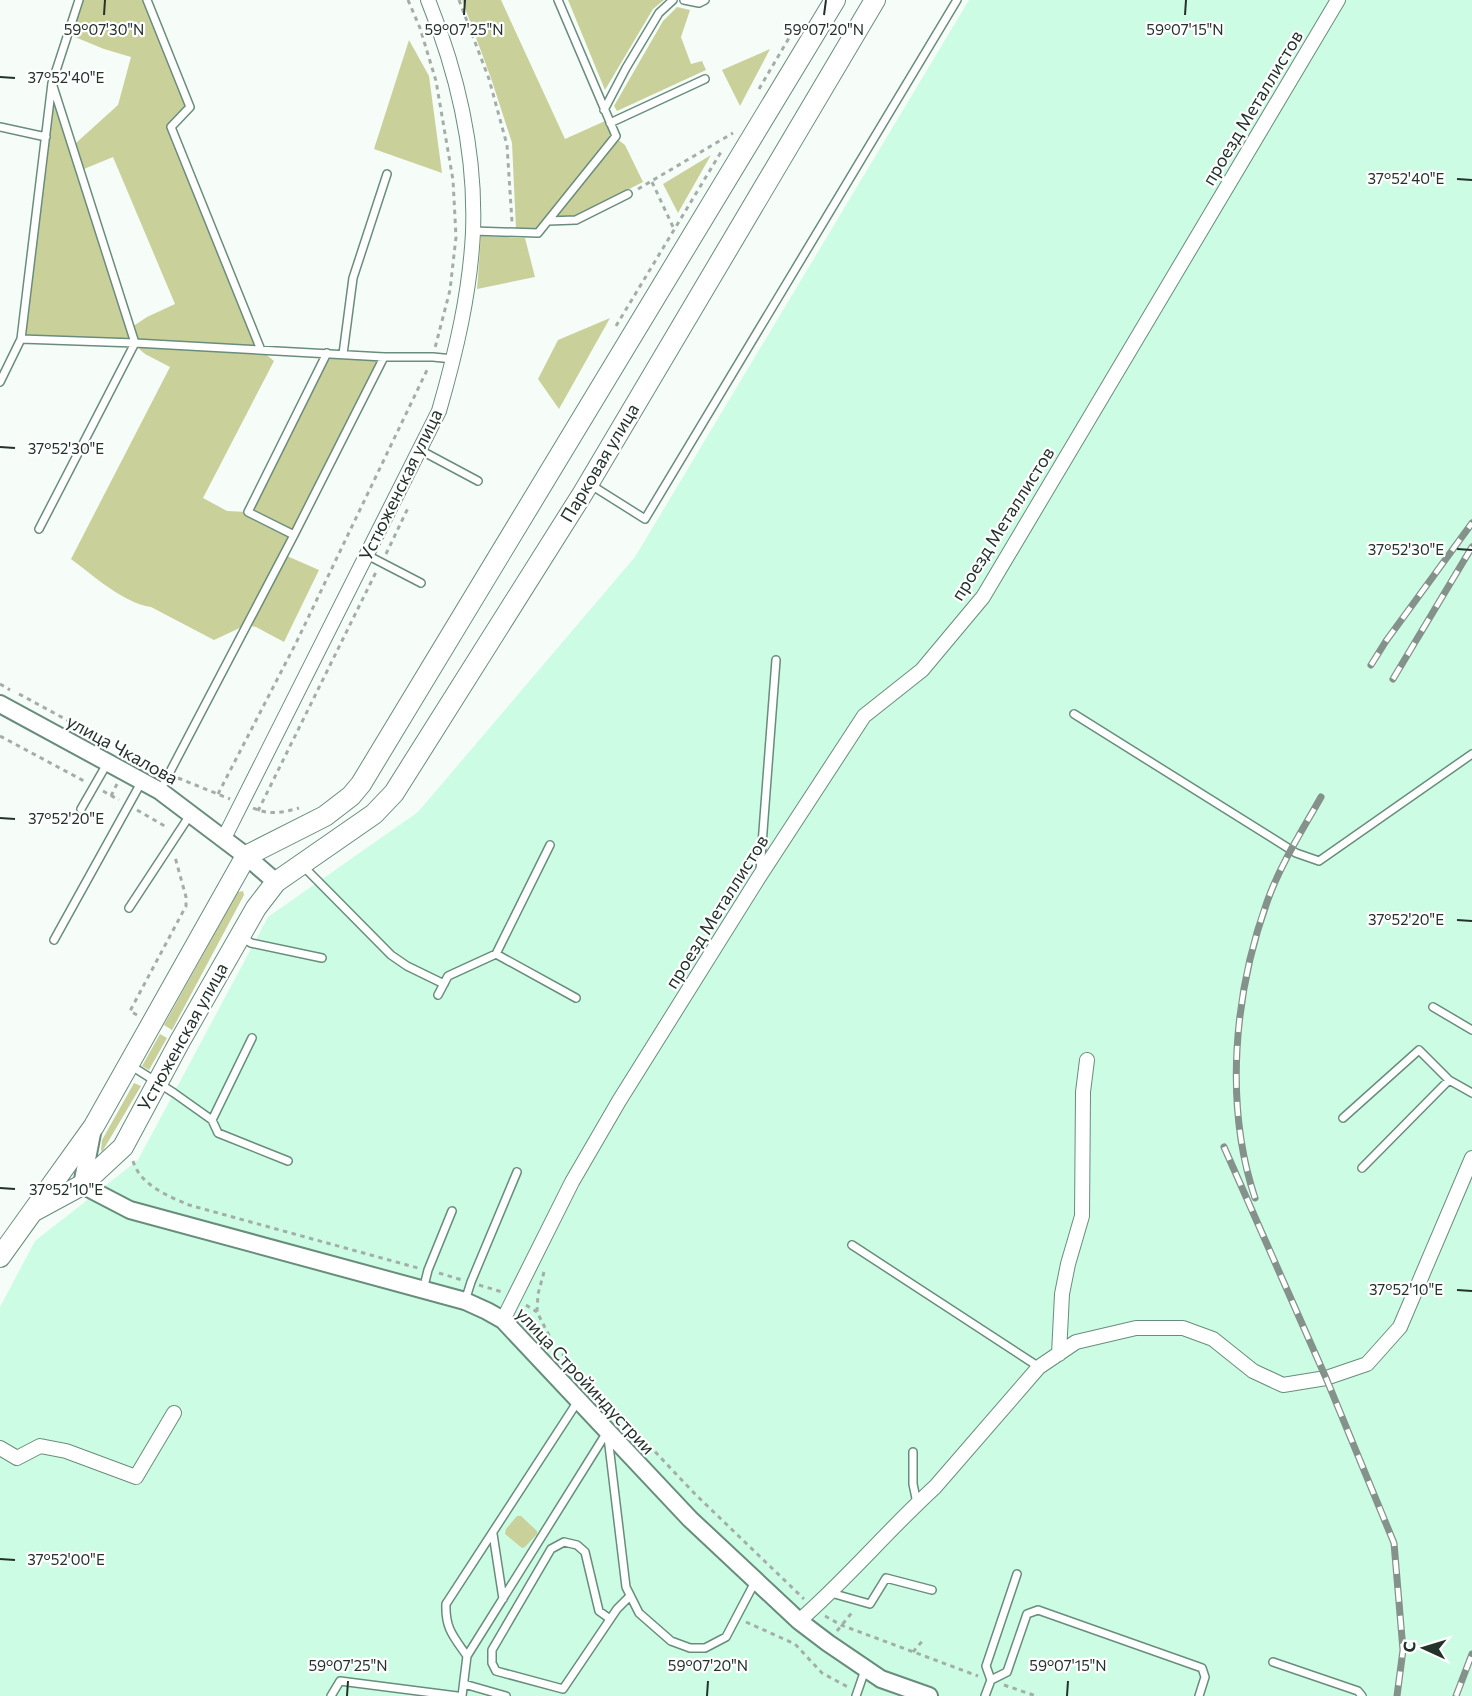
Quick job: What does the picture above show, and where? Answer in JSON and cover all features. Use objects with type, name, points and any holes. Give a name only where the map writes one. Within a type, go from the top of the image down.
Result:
[{"type":"main road","points":[[246,856],[326,816],[351,796],[361,784],[835,0]]},
{"type":"main road","name":"Парковая улица","points":[[276,882],[348,834],[374,814],[394,793],[588,483],[875,0]]},
{"type":"main road","name":"Устюженская улица","points":[[0,1257],[94,1126],[246,856]]},
{"type":"main road","name":"Устюженская улица","points":[[29,1214],[82,1185],[123,1147],[255,908],[276,882]]},
{"type":"street","name":"Устюженская улица","points":[[224,838],[439,411],[454,360],[466,298],[473,231],[472,188],[468,146],[456,82],[428,0]]},
{"type":"street","name":"проезд Металлистов","points":[[503,1320],[573,1182],[619,1101],[759,877],[864,716],[922,670],[983,597],[1338,0]]},
{"type":"street","name":"улица Чкалова","points":[[0,704],[160,791],[224,838],[276,882]]},
{"type":"street","points":[[1059,1354],[1062,1294],[1082,1216],[1083,1092],[1087,1060]]},
{"type":"street","name":"Устюженская улица","points":[[82,1185],[94,1126]]},
{"type":"street","points":[[799,1621],[831,1593],[935,1486],[1040,1367],[1076,1342],[1136,1328],[1183,1328],[1213,1339],[1253,1371],[1283,1385],[1326,1378],[1367,1364],[1401,1327],[1472,1158]]},
{"type":"street","name":"улица Стройиндустрии","points":[[82,1185],[146,1216],[465,1301],[503,1320],[690,1519],[799,1621],[882,1679],[929,1696]]},
{"type":"street","points":[[0,1448],[17,1458],[40,1446],[66,1451],[136,1477],[174,1413]]},
{"type":"lane","points":[[0,382],[21,339],[52,83],[79,0]]},
{"type":"lane","points":[[147,0],[190,107],[171,128],[261,350]]},
{"type":"lane","points":[[473,231],[538,233],[616,136],[558,0]]},
{"type":"lane","points":[[604,110],[659,13],[673,0]]},
{"type":"lane","points":[[684,0],[699,3],[705,0]]},
{"type":"lane","points":[[588,483],[645,519],[957,0]]},
{"type":"lane","points":[[610,123],[705,79]]},
{"type":"lane","points":[[39,529],[135,343],[52,83]]},
{"type":"lane","points":[[0,127],[46,137]]},
{"type":"lane","points":[[343,354],[353,278],[387,174]]},
{"type":"lane","points":[[548,221],[576,220],[628,194]]},
{"type":"lane","points":[[21,339],[384,357],[433,357],[454,360]]},
{"type":"lane","points":[[294,535],[248,512],[327,353]]},
{"type":"lane","points":[[160,791],[384,357]]},
{"type":"lane","points":[[420,450],[478,481]]},
{"type":"lane","points":[[367,555],[421,583]]},
{"type":"lane","points":[[759,877],[776,660]]},
{"type":"lane","points":[[1074,714],[1291,850],[1319,861],[1472,754]]},
{"type":"lane","points":[[81,808],[108,762]]},
{"type":"lane","points":[[54,940],[142,781]]},
{"type":"lane","points":[[129,909],[191,814]]},
{"type":"lane","points":[[438,996],[448,976],[496,954],[550,845]]},
{"type":"lane","points":[[301,864],[391,955],[406,966],[444,984]]},
{"type":"lane","points":[[240,936],[251,943],[322,958]]},
{"type":"lane","points":[[496,954],[576,998]]},
{"type":"lane","points":[[1433,1007],[1472,1030]]},
{"type":"lane","points":[[212,1120],[252,1038]]},
{"type":"lane","points":[[1344,1118],[1419,1050],[1449,1080],[1472,1093]]},
{"type":"lane","points":[[129,1065],[212,1120],[218,1133],[288,1161]]},
{"type":"lane","points":[[1362,1168],[1449,1080]]},
{"type":"lane","points":[[465,1301],[517,1172]]},
{"type":"lane","points":[[423,1290],[428,1270],[452,1211]]},
{"type":"lane","points":[[852,1245],[1040,1367]]},
{"type":"lane","points":[[468,1656],[449,1631],[445,1618],[446,1604],[578,1401]]},
{"type":"lane","points":[[607,1432],[626,1587],[639,1613],[671,1641],[690,1648],[705,1648],[726,1637],[756,1580]]},
{"type":"lane","points":[[462,1696],[468,1656],[607,1432]]},
{"type":"lane","points":[[913,1452],[913,1484],[917,1503]]},
{"type":"lane","points":[[493,1533],[503,1599]]},
{"type":"lane","points":[[610,1619],[599,1611],[585,1552],[577,1545],[564,1542],[551,1549],[492,1650],[492,1663],[495,1671],[564,1689],[617,1609],[630,1596]]},
{"type":"lane","points":[[985,1696],[991,1680],[986,1666],[1017,1574]]},
{"type":"lane","points":[[831,1593],[870,1604],[886,1578],[932,1590]]},
{"type":"lane","points":[[991,1680],[1007,1672],[1027,1614],[1038,1610],[1202,1668],[1205,1677],[1198,1696]]},
{"type":"lane","points":[[1273,1662],[1358,1691],[1362,1696]]},
{"type":"lane","points":[[857,1694],[866,1668]]},
{"type":"lane","points":[[332,1696],[340,1681],[457,1696]]},
{"type":"lane","points":[[464,1683],[506,1696]]},
{"type":"path","points":[[218,794],[296,644],[433,357],[450,290],[456,237],[454,186],[436,81],[420,28],[408,0]]},
{"type":"path","points":[[459,0],[489,79],[507,145],[513,233]]},
{"type":"path","points":[[757,92],[799,21]]},
{"type":"path","points":[[628,194],[733,133],[727,142]]},
{"type":"path","points":[[613,330],[721,152]]},
{"type":"path","points":[[652,182],[674,229]]},
{"type":"path","points":[[258,811],[412,499]]},
{"type":"path","points":[[0,684],[169,775],[258,811],[269,814],[279,813],[306,805]]},
{"type":"path","points":[[130,1011],[186,906],[186,897],[168,827]]},
{"type":"path","points":[[133,1154],[134,1166],[146,1181],[165,1194],[189,1205],[499,1290],[537,1312]]},
{"type":"path","points":[[546,1267],[538,1294],[537,1312],[554,1345],[695,1494],[813,1608],[841,1625],[1036,1696]]},
{"type":"path","points":[[744,1622],[795,1644],[822,1673],[857,1694]]},
{"type":"path","points":[[913,1652],[924,1640]]},
{"type":"shaded area","points":[[81,0],[144,0],[187,106],[168,127],[257,347],[274,361],[203,498],[227,511],[248,512],[327,353],[384,357],[287,556],[319,570],[284,642],[256,627],[246,625],[214,640],[151,607],[119,594],[71,559],[170,367],[145,354],[136,346],[132,327],[175,304],[113,157],[84,169],[76,143],[118,105],[131,57],[70,35]]},
{"type":"shaded area","points":[[462,0],[501,0],[565,139],[605,121],[612,135],[625,145],[643,182],[576,216],[546,218],[536,230],[516,229],[512,143]]},
{"type":"shaded area","points":[[568,0],[664,0],[653,9],[605,90]]},
{"type":"shaded area","points":[[969,0],[1472,0],[1472,1696],[0,1696],[0,1307],[35,1241],[138,1160],[268,917],[418,812],[635,557]]},
{"type":"shaded area","points":[[677,7],[690,10],[681,37],[691,64],[702,61],[706,70],[617,111],[614,106],[663,21]]},
{"type":"shaded area","points":[[409,40],[429,76],[442,173],[374,149]]},
{"type":"shaded area","points":[[770,49],[740,106],[722,70]]},
{"type":"shaded area","points":[[54,98],[132,340],[24,337]]},
{"type":"shaded area","points":[[711,155],[678,213],[663,184]]},
{"type":"shaded area","points":[[481,236],[525,238],[535,277],[477,289]]},
{"type":"shaded area","points":[[610,318],[559,409],[538,379],[558,340]]},
{"type":"shaded area","points":[[243,891],[244,895],[172,1030],[164,1025],[238,892]]},
{"type":"shaded area","points":[[160,1034],[167,1038],[149,1070],[142,1066]]},
{"type":"shaded area","points":[[134,1083],[141,1086],[102,1152],[102,1140]]},
{"type":"shaded area","points":[[517,1516],[521,1516],[537,1531],[537,1534],[522,1548],[505,1534],[506,1529]]},
{"type":"railway","points":[[1371,665],[1472,523]]},
{"type":"railway","points":[[1393,679],[1472,547]]},
{"type":"railway","points":[[1255,1198],[1245,1162],[1236,1088],[1237,1050],[1247,974],[1272,888],[1321,797]]},
{"type":"railway","points":[[1224,1147],[1326,1378],[1394,1543],[1403,1650],[1397,1696]]},
{"type":"railway","points":[[1456,1696],[1472,1654]]}]
